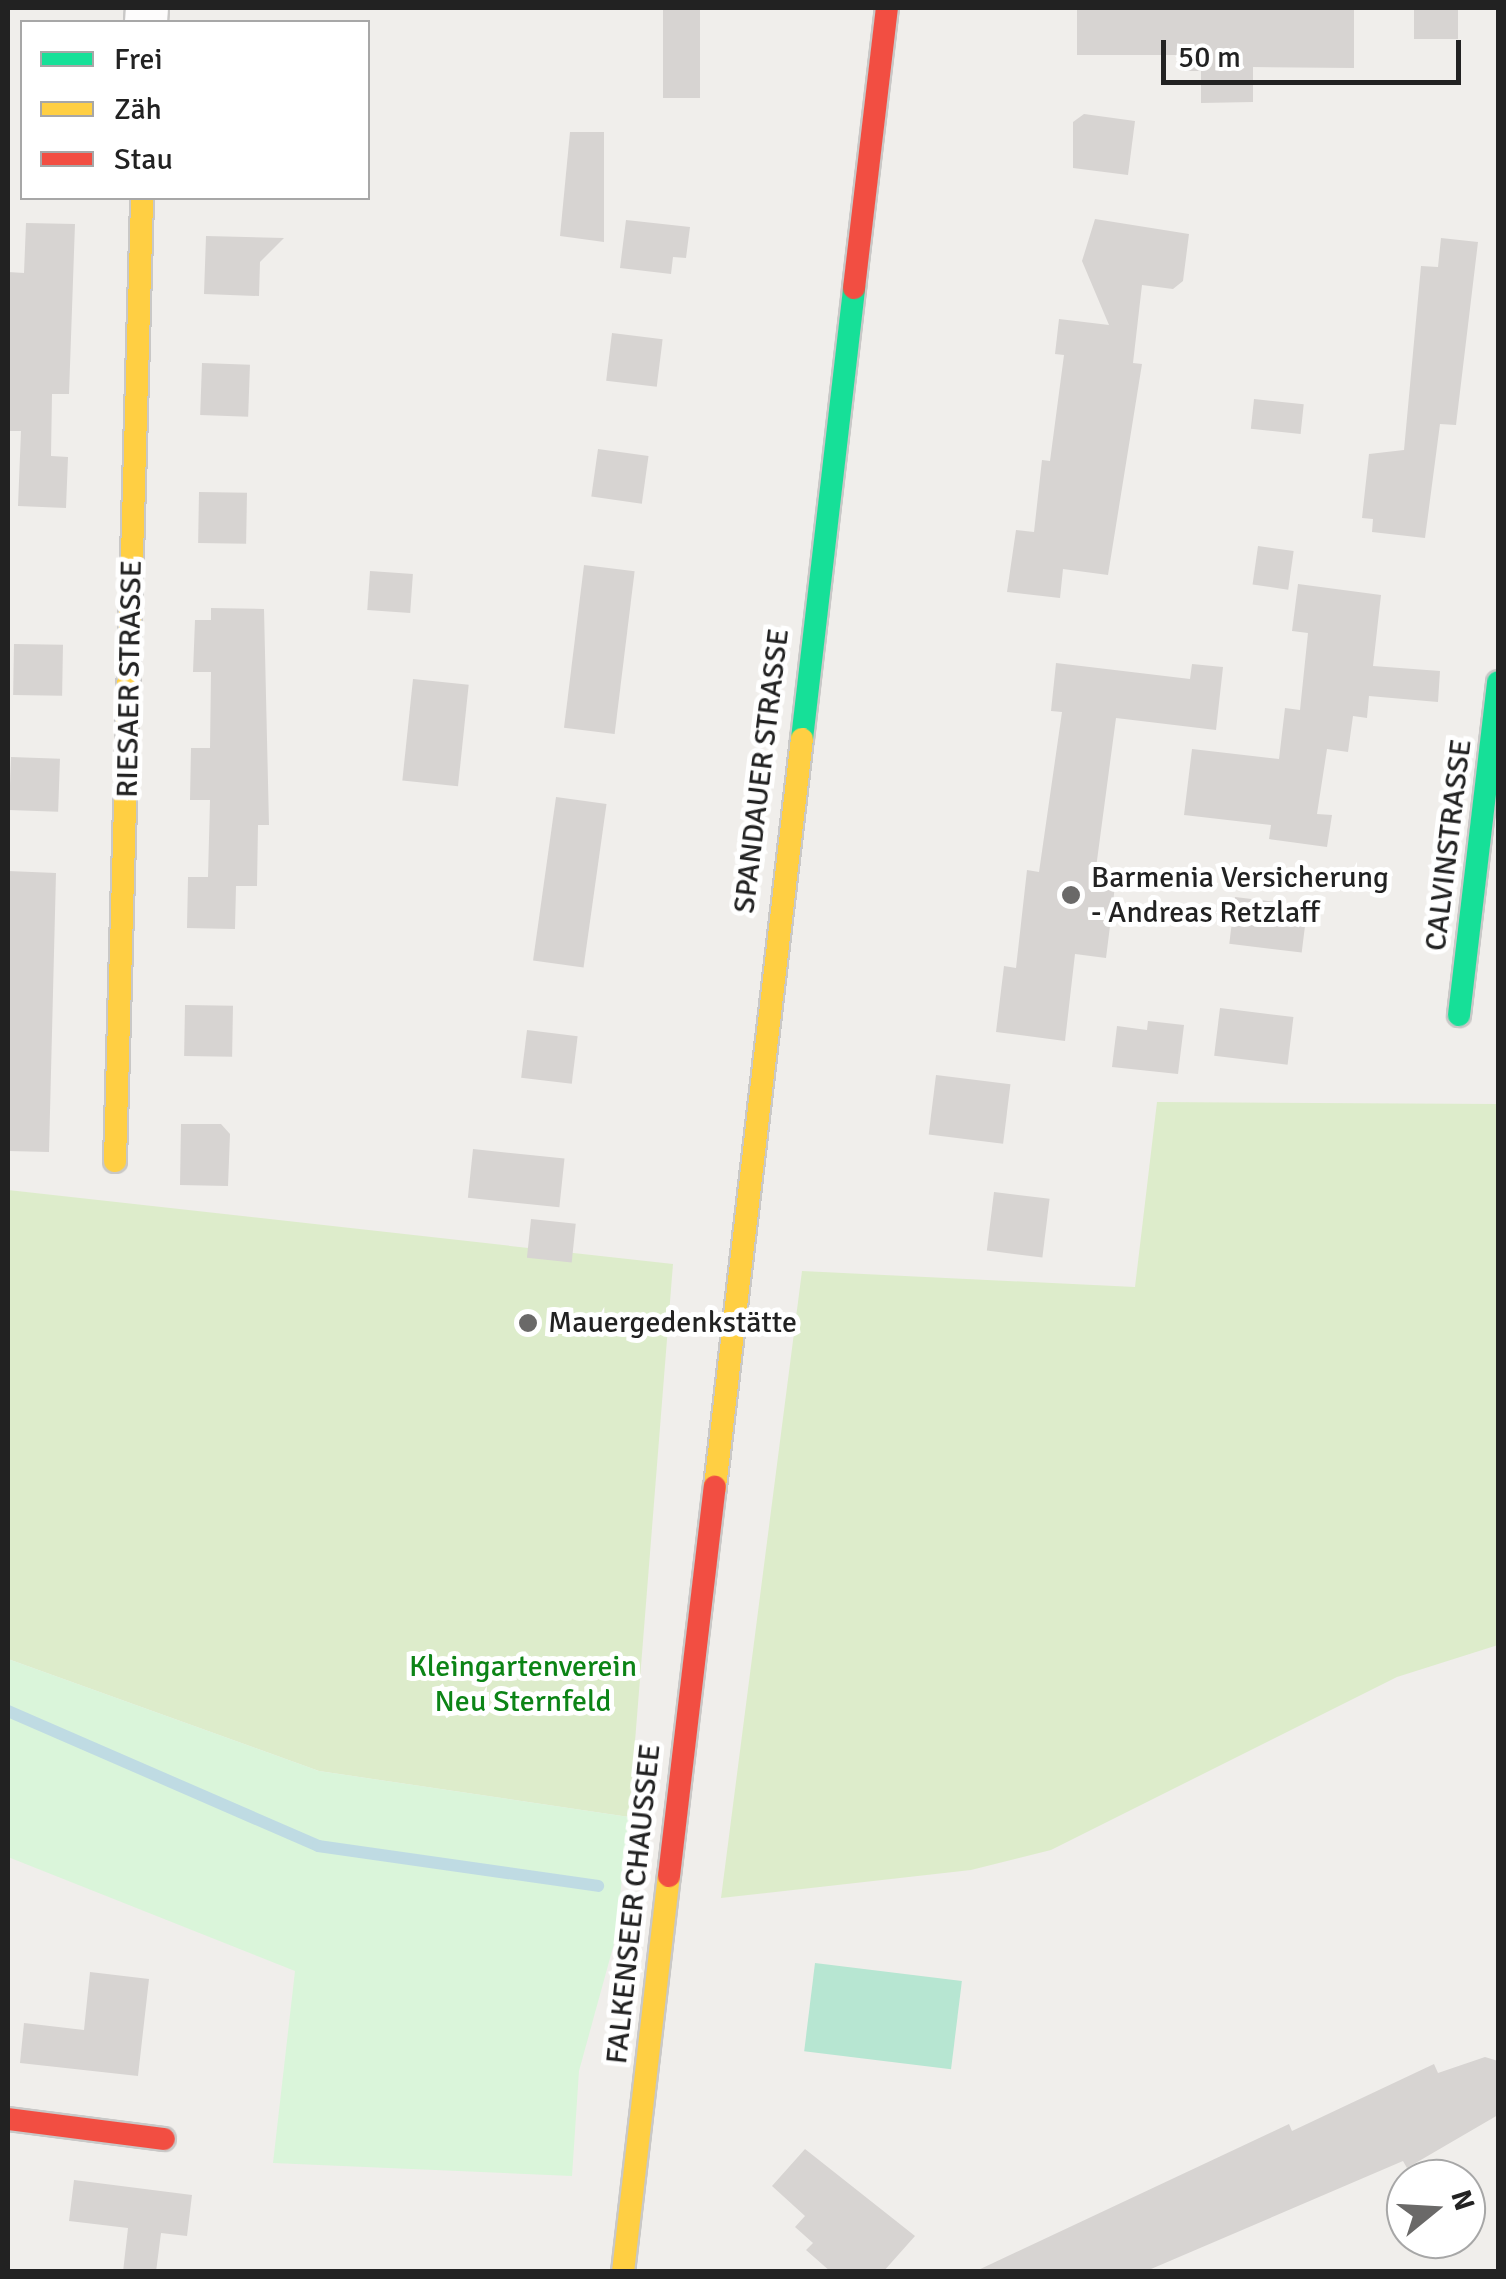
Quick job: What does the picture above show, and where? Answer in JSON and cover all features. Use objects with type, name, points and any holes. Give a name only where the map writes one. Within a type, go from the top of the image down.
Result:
[{"type":"main road","name":"SPANDAUER STRASSE","points":[[701,1542],[887,8]]},
{"type":"main road","name":"RIESAER STRASSE","points":[[116,1160],[142,200]]},
{"type":"main road","name":"CALVINSTRASSE","points":[[1459,1015],[1498,682]]},
{"type":"main road","name":"FALKENSEER CHAUSSEE","points":[[623,2272],[701,1542]]},
{"type":"main road","points":[[8,2120],[164,2139]]},
{"type":"green space","points":[[1157,1102],[1498,1104],[1498,1645],[1397,1677],[1051,1850],[971,1870],[721,1898],[802,1271],[1135,1287]]},
{"type":"green space","name":"Kleingartenverein Neu Sternfeld","points":[[8,1190],[673,1264],[629,1817],[319,1771],[8,1659]]},
{"type":"green space","points":[[8,1659],[319,1771],[629,1817],[615,1940],[579,2071],[572,2176],[273,2163],[295,1971],[8,1857]]},
{"type":"green space","points":[[815,1963],[962,1981],[951,2069],[804,2051]]},
{"type":"building","points":[[663,8],[700,8],[700,98],[663,98]]},
{"type":"building","points":[[1077,8],[1354,10],[1354,68],[1253,67],[1253,102],[1201,103],[1201,71],[1183,71],[1182,55],[1077,55]]},
{"type":"building","points":[[1414,8],[1458,8],[1458,39],[1414,39]]},
{"type":"building","points":[[1084,114],[1135,121],[1128,175],[1073,168],[1073,122]]},
{"type":"building","points":[[570,132],[604,132],[604,242],[560,236]]},
{"type":"building","points":[[1095,219],[1189,234],[1183,281],[1173,289],[1142,285],[1133,363],[1142,364],[1108,575],[1063,569],[1060,598],[1007,592],[1016,530],[1034,532],[1042,460],[1050,461],[1064,355],[1055,354],[1059,319],[1109,325],[1082,261]]},
{"type":"building","points":[[626,220],[690,227],[686,258],[673,257],[671,274],[620,268]]},
{"type":"building","points":[[26,223],[75,224],[69,394],[52,394],[51,456],[68,457],[66,508],[18,506],[21,431],[8,431],[8,272],[24,273]]},
{"type":"building","points":[[206,236],[284,238],[260,262],[259,296],[204,294]]},
{"type":"building","points":[[1441,238],[1478,242],[1456,425],[1440,424],[1425,538],[1372,532],[1373,519],[1362,518],[1369,454],[1404,450],[1421,266],[1438,267]]},
{"type":"building","points":[[612,333],[663,339],[657,387],[606,381]]},
{"type":"building","points":[[202,363],[250,365],[248,417],[200,415]]},
{"type":"building","points":[[1254,399],[1304,404],[1301,434],[1251,429]]},
{"type":"building","points":[[598,449],[649,456],[642,504],[591,497]]},
{"type":"building","points":[[199,492],[247,493],[246,544],[198,543]]},
{"type":"building","points":[[1258,546],[1294,551],[1288,590],[1253,585]]},
{"type":"building","points":[[584,565],[635,571],[615,734],[564,728]]},
{"type":"building","points":[[370,571],[413,574],[410,613],[367,610]]},
{"type":"building","points":[[1298,584],[1381,595],[1373,666],[1440,671],[1438,702],[1369,696],[1367,718],[1353,716],[1348,752],[1327,749],[1317,814],[1332,815],[1327,847],[1269,839],[1271,825],[1184,815],[1192,749],[1279,759],[1285,708],[1300,710],[1308,633],[1292,631]]},
{"type":"building","points":[[211,608],[264,609],[269,825],[258,825],[257,886],[236,886],[235,929],[187,928],[188,877],[208,877],[210,800],[190,800],[191,748],[210,748],[211,672],[193,672],[195,620],[211,620]]},
{"type":"building","points":[[14,644],[63,645],[62,696],[13,695]]},
{"type":"building","points":[[1056,663],[1190,679],[1192,664],[1223,667],[1216,730],[1116,718],[1096,868],[1117,870],[1106,958],[1075,954],[1065,1041],[996,1032],[1004,966],[1016,968],[1027,870],[1039,872],[1062,712],[1051,711]]},
{"type":"building","points":[[413,679],[469,685],[458,786],[402,780]]},
{"type":"building","points":[[11,757],[60,759],[58,812],[9,810]]},
{"type":"building","points":[[556,797],[607,804],[584,967],[533,960]]},
{"type":"building","points":[[8,871],[56,873],[49,1152],[8,1151]]},
{"type":"building","points":[[1235,897],[1307,906],[1302,953],[1229,944]]},
{"type":"building","points":[[185,1005],[233,1006],[232,1057],[184,1056]]},
{"type":"building","points":[[1220,1008],[1293,1017],[1288,1065],[1214,1056]]},
{"type":"building","points":[[1148,1021],[1184,1025],[1178,1074],[1112,1067],[1117,1026],[1147,1030]]},
{"type":"building","points":[[527,1030],[578,1036],[572,1084],[521,1078]]},
{"type":"building","points":[[936,1075],[1010,1084],[1003,1144],[929,1135]]},
{"type":"building","points":[[181,1124],[221,1124],[230,1134],[228,1186],[180,1185]]},
{"type":"building","points":[[473,1149],[564,1159],[559,1207],[468,1198]]},
{"type":"building","points":[[994,1192],[1050,1199],[1042,1257],[987,1251]]},
{"type":"building","points":[[531,1219],[576,1224],[572,1262],[527,1258]]},
{"type":"building","points":[[90,1972],[149,1979],[138,2076],[20,2063],[24,2023],[84,2030]]},
{"type":"building","points":[[1485,2057],[1498,2061],[1498,2115],[1422,2159],[1386,2159],[1386,2168],[1144,2272],[974,2272],[1289,2124],[1292,2131],[1434,2064],[1438,2073]]},
{"type":"building","points":[[805,2149],[915,2236],[883,2272],[831,2272],[806,2250],[813,2243],[795,2227],[805,2216],[772,2186]]},
{"type":"building","points":[[74,2180],[192,2195],[187,2236],[161,2233],[156,2272],[123,2272],[128,2228],[69,2221]]},
{"type":"waterway","points":[[8,1711],[318,1846],[598,1886]]},
{"type":"traffic: fast","points":[[802,739],[854,288]]},
{"type":"traffic: fast","points":[[1459,1015],[1498,682]]},
{"type":"traffic: slow","points":[[115,1161],[142,200]]},
{"type":"traffic: slow","points":[[715,1487],[802,739]]},
{"type":"traffic: slow","points":[[623,2272],[669,1876]]},
{"type":"traffic: jam","points":[[854,288],[887,8]]},
{"type":"traffic: jam","points":[[669,1876],[715,1487]]},
{"type":"traffic: jam","points":[[8,2119],[164,2139]]},
{"type":"place","name":"Barmenia Versicherung - Andreas Retzlaff","points":[[1071,895]]},
{"type":"place","name":"Mauergedenkstätte","points":[[528,1323]]}]
